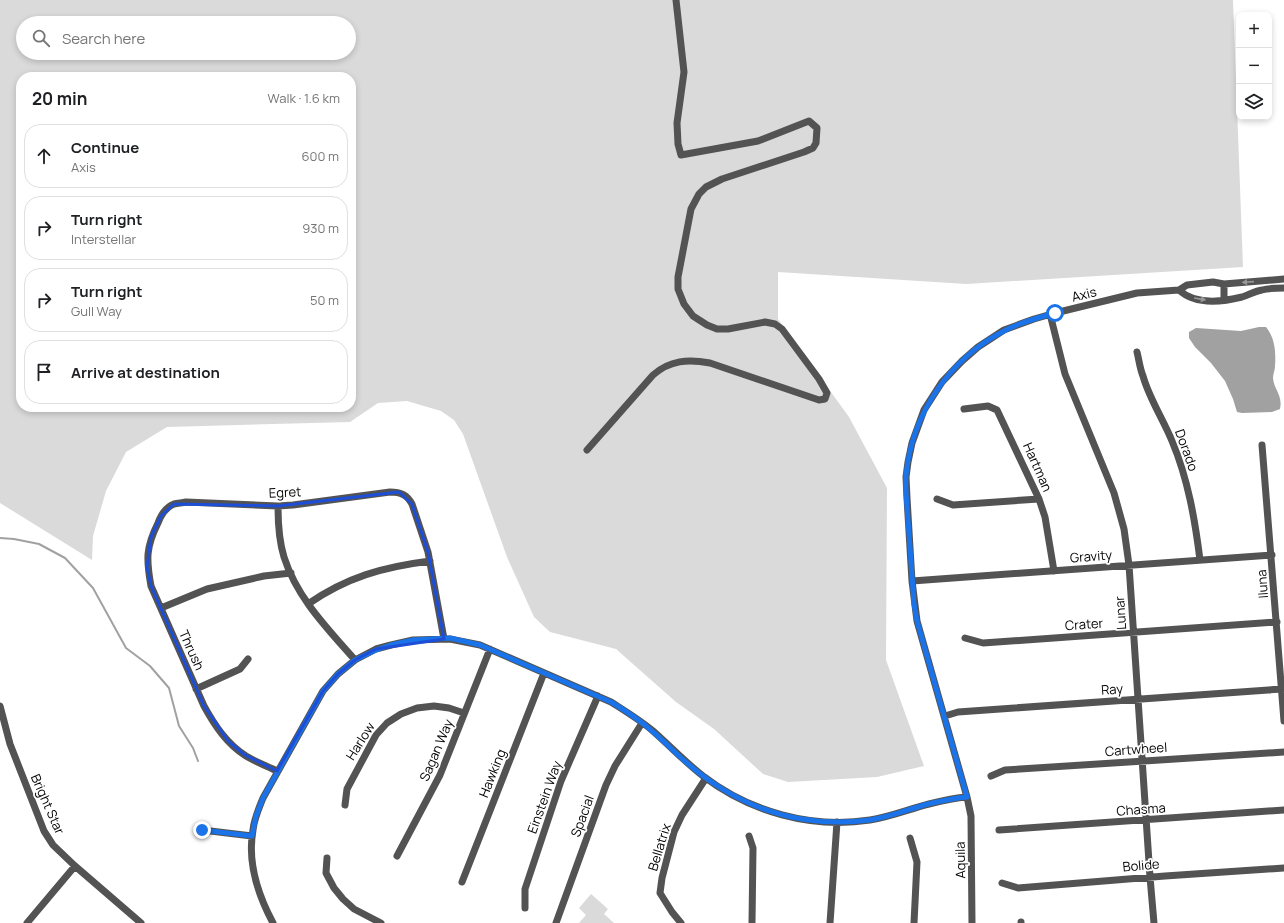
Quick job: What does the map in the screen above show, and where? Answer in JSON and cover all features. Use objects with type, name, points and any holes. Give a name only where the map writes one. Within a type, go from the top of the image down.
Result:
[{"type":"street","points":[[587,450],[653,375],[660,368],[669,364],[692,360],[710,363],[819,400],[825,399],[827,393],[819,379],[782,329],[774,324],[765,322],[728,329],[717,329],[707,325],[693,316],[684,304],[678,289],[678,277],[691,209],[700,194],[706,188],[722,180],[813,148],[816,143],[818,132],[817,128],[809,121],[758,141],[681,155],[678,144],[677,123],[684,72],[676,0]]},
{"type":"street","name":"Axis","points":[[967,797],[917,621],[912,581],[906,476],[912,443],[924,410],[942,382],[978,347],[1004,330],[1034,319],[1137,293],[1179,290],[1187,285],[1213,282],[1224,284],[1284,279]]},
{"type":"street","points":[[1224,284],[1224,300]]},
{"type":"street","points":[[1179,290],[1186,296],[1198,299],[1224,300],[1241,297],[1264,289],[1284,288]]},
{"type":"street","name":"Lunar","points":[[1050,314],[1064,374],[1114,493],[1124,529],[1129,565],[1154,923]]},
{"type":"street","name":"Dorado","points":[[1137,352],[1143,377],[1172,441],[1181,466],[1191,504],[1200,560]]},
{"type":"street","name":"Hartman","points":[[964,409],[988,406],[997,410],[1040,499],[1045,517],[1054,571]]},
{"type":"street","name":"Iluna","points":[[1262,445],[1272,555],[1284,721]]},
{"type":"street","name":"Egret","points":[[167,509],[174,504],[186,502],[278,506],[399,492],[409,498],[412,504],[430,561]]},
{"type":"street","points":[[937,499],[953,505],[1040,499]]},
{"type":"street","points":[[278,506],[280,540],[284,557],[291,573],[315,614],[355,660]]},
{"type":"street","name":"Thrush","points":[[167,509],[161,516],[151,537],[148,550],[148,567],[151,586],[196,689],[214,724],[228,741],[245,755],[277,771]]},
{"type":"street","name":"Gravity","points":[[912,581],[1272,555]]},
{"type":"street","points":[[308,604],[339,584],[356,578],[400,565],[430,561],[444,639]]},
{"type":"street","points":[[161,608],[207,589],[264,576],[291,573]]},
{"type":"street","name":"Crater","points":[[965,638],[983,643],[1277,622]]},
{"type":"street","points":[[273,923],[258,892],[251,852],[252,836],[256,816],[263,798],[323,691],[338,674],[355,660],[376,650],[413,640],[444,639],[465,641],[480,645],[611,702],[642,723],[706,778],[738,798],[770,812],[810,820],[838,822],[871,820],[930,804],[967,797]]},
{"type":"street","name":"Sagan Way","points":[[397,856],[440,775],[490,649]]},
{"type":"street","points":[[196,689],[240,669],[248,659]]},
{"type":"street","name":"Hawking","points":[[462,882],[544,673]]},
{"type":"street","name":"Ray","points":[[944,716],[958,712],[1282,689]]},
{"type":"street","name":"Einstein Way","points":[[525,908],[525,889],[561,781],[598,696]]},
{"type":"street","name":"Bright Star","points":[[0,706],[10,744],[44,831],[53,845],[141,923]]},
{"type":"street","name":"Harlow","points":[[345,805],[347,789],[376,735],[387,723],[401,714],[417,708],[434,706],[449,708],[464,713]]},
{"type":"street","name":"Spacial","points":[[556,923],[606,785],[615,766],[642,723]]},
{"type":"street","name":"Cartwheel","points":[[991,776],[1004,770],[1284,752]]},
{"type":"street","name":"Bellatrix","points":[[682,923],[672,912],[660,893],[662,878],[674,832],[682,815],[706,778]]},
{"type":"street","name":"Aquila","points":[[967,797],[971,816],[972,923]]},
{"type":"street","name":"Chasma","points":[[999,830],[1284,810]]},
{"type":"street","points":[[830,923],[838,822]]},
{"type":"street","points":[[202,830],[252,836]]},
{"type":"street","points":[[749,836],[753,848],[752,923]]},
{"type":"street","points":[[910,838],[917,862],[914,923]]},
{"type":"street","points":[[327,858],[326,873],[334,888],[343,899],[354,909],[381,923]]},
{"type":"street","points":[[26,923],[75,866]]},
{"type":"street","name":"Bolide","points":[[1002,883],[1018,888],[1284,868]]},
{"type":"highlighted area","points":[[399,492],[412,504],[428,552],[444,639],[376,649],[355,660],[338,674],[323,691],[277,771],[245,755],[228,741],[204,706],[151,586],[147,567],[151,537],[161,516],[174,504],[278,506]]},
{"type":"shaded area","points":[[0,0],[1233,0],[1236,120],[1237,120],[1243,267],[966,284],[778,272],[778,319],[849,417],[887,488],[886,660],[924,766],[877,777],[788,782],[763,774],[714,729],[676,702],[616,649],[550,632],[534,617],[507,557],[463,434],[454,420],[441,411],[407,401],[378,403],[350,422],[167,427],[126,452],[106,491],[93,536],[92,560],[0,503]]},
{"type":"shaded area","points":[[1266,327],[1273,340],[1275,368],[1273,378],[1281,404],[1280,409],[1272,412],[1237,412],[1225,381],[1211,363],[1195,347],[1189,338],[1189,332],[1196,328],[1241,331]]},
{"type":"shaded area","points":[[591,894],[608,909],[604,914],[614,923],[579,923],[586,915],[579,908]]},
{"type":"waterway","points":[[0,538],[39,544],[65,558],[93,588],[126,648],[150,666],[169,688],[179,726],[193,748],[198,761]]},
{"type":"route","points":[[202,830],[252,836],[256,816],[263,798],[323,691],[338,674],[355,660],[391,645],[413,640],[450,638],[480,645],[611,702],[628,712],[652,731],[687,763],[720,788],[753,806],[770,812],[810,820],[851,822],[871,820],[930,804],[967,797],[962,773],[917,621],[914,604],[906,476],[908,462],[917,426],[924,410],[932,396],[950,373],[978,347],[1004,330],[1018,324],[1055,313]]}]
